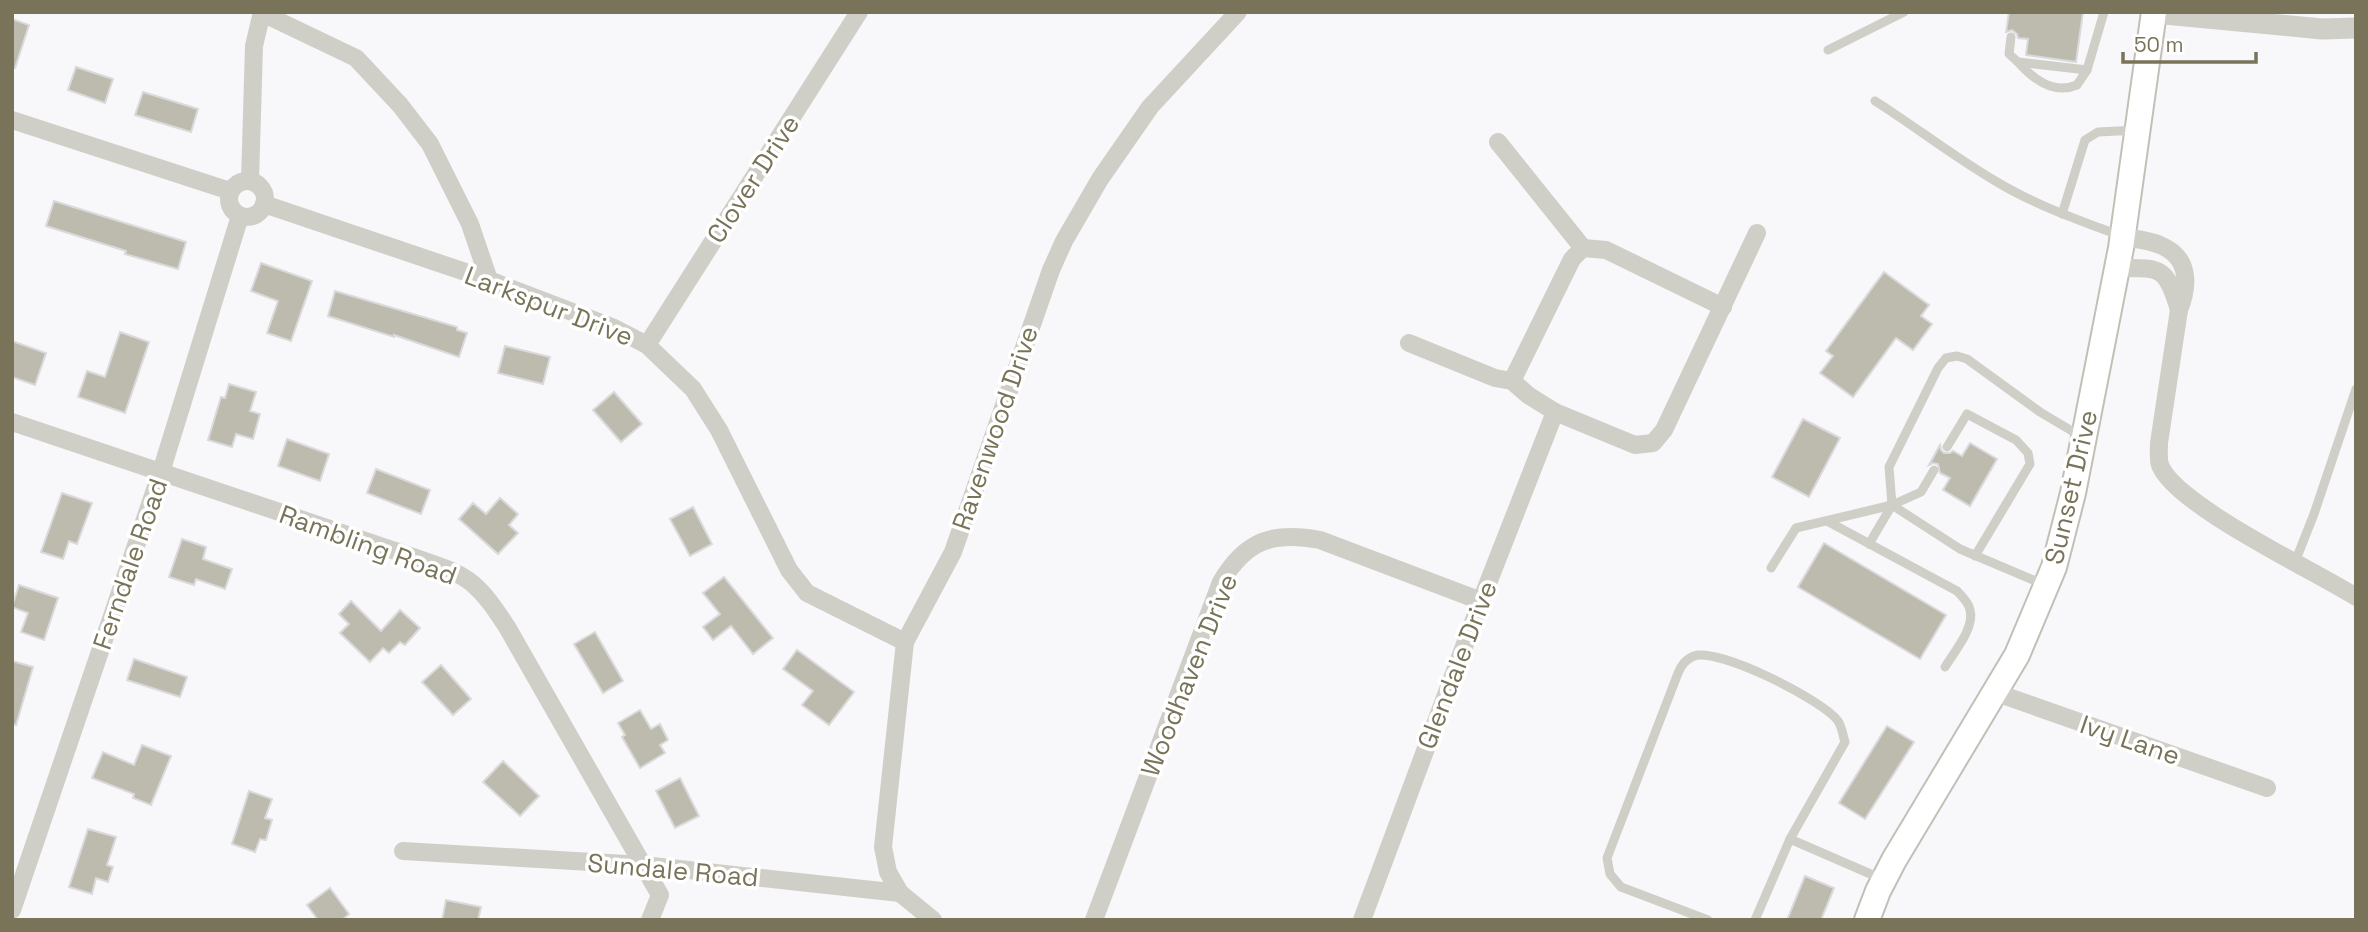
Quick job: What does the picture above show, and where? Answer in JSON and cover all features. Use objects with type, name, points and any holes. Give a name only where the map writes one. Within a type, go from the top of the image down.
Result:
[{"type":"main road","name":"Sunset Drive","points":[[1867,920],[1884,880],[2017,655],[2047,585],[2064,530],[2123,237],[2151,13]]},
{"type":"street","name":"Clover Drive","points":[[647,345],[859,12]]},
{"type":"street","name":"Ravenwood Drive","points":[[900,893],[888,872],[883,847],[905,642],[953,552],[1031,324],[1064,241],[1100,179],[1150,107],[1238,12]]},
{"type":"street","points":[[250,181],[252,71],[254,46],[262,13],[356,58],[400,105],[430,144],[470,224],[489,280]]},
{"type":"street","points":[[2151,13],[2356,28]]},
{"type":"street","points":[[12,120],[230,191]]},
{"type":"street","points":[[1498,142],[1583,248],[1606,250],[1723,307]]},
{"type":"street","points":[[250,181],[261,187],[264,204],[262,210],[252,217],[240,216],[229,203],[230,191],[238,182],[250,181]]},
{"type":"street","name":"Larkspur Drive","points":[[264,204],[489,280],[614,328],[647,345],[693,389],[712,420],[789,570],[807,593],[905,642]]},
{"type":"street","name":"Ferndale Road","points":[[12,910],[161,472],[240,216]]},
{"type":"street","points":[[1409,343],[1495,378],[1512,381],[1555,412],[1635,445],[1653,443],[1664,430],[1757,233]]},
{"type":"street","points":[[2123,237],[2161,245],[2179,257],[2185,271],[2186,291],[2179,310],[2159,443],[2160,463],[2168,478],[2235,529],[2356,597]]},
{"type":"street","points":[[1512,381],[1572,259],[1583,248]]},
{"type":"street","points":[[2117,268],[2153,268],[2161,271],[2174,291],[2179,310]]},
{"type":"street","name":"Glendale Drive","points":[[1362,920],[1555,412]]},
{"type":"street","name":"Rambling Road","points":[[12,422],[413,557],[448,570],[472,583],[490,602],[507,627],[660,895],[650,920]]},
{"type":"street","name":"Woodhaven Drive","points":[[1094,920],[1221,582],[1242,553],[1260,542],[1280,536],[1320,540],[1481,601]]},
{"type":"street","name":"Ivy Lane","points":[[1994,692],[2267,788]]},
{"type":"street","name":"Sundale Road","points":[[403,851],[643,866],[900,893]]},
{"type":"street","points":[[900,893],[933,920]]},
{"type":"lane","points":[[1828,50],[1904,12]]},
{"type":"lane","points":[[2011,37],[2009,54],[2034,79],[2057,89],[2077,85],[2087,70],[2104,12]]},
{"type":"lane","points":[[2018,62],[2087,70]]},
{"type":"lane","points":[[1875,101],[1999,184],[2062,214],[2123,237]]},
{"type":"lane","points":[[2062,214],[2085,140],[2098,132],[2138,130]]},
{"type":"lane","points":[[1869,544],[1892,505],[1889,467],[1946,358],[1957,356],[1967,359],[2040,412],[2083,438]]},
{"type":"lane","points":[[2295,562],[2356,389]]},
{"type":"lane","points":[[1947,447],[1967,414],[2016,440],[2028,453],[2030,464],[1975,556]]},
{"type":"lane","points":[[1771,568],[1796,528],[1892,505],[1921,492],[1934,470]]},
{"type":"lane","points":[[1892,505],[1960,549],[2047,585]]},
{"type":"lane","points":[[1827,521],[1957,591],[1967,602],[1971,611],[1970,623],[1945,667]]},
{"type":"lane","points":[[1708,920],[1621,887],[1610,874],[1607,858],[1683,662],[1696,655],[1714,656],[1763,674],[1820,704],[1840,723],[1844,742],[1790,839],[1755,920]]},
{"type":"lane","points":[[1790,839],[1884,880]]},
{"type":"building","points":[[2009,12],[2083,12],[2076,62],[2026,55],[2028,39],[2018,38],[2012,30],[2006,32]]},
{"type":"building","points":[[12,19],[29,25],[15,68],[12,68]]},
{"type":"building","points":[[76,67],[113,79],[105,103],[68,90]]},
{"type":"building","points":[[143,92],[198,109],[191,132],[135,115]]},
{"type":"building","points":[[54,201],[186,242],[178,269],[125,254],[126,251],[46,226]]},
{"type":"building","points":[[261,263],[312,281],[291,341],[267,333],[278,301],[251,291]]},
{"type":"building","points":[[1884,272],[1929,305],[1921,316],[1932,324],[1913,350],[1896,338],[1853,397],[1820,373],[1833,356],[1826,351]]},
{"type":"building","points":[[335,291],[457,327],[457,330],[467,333],[459,357],[328,316]]},
{"type":"building","points":[[120,332],[149,342],[125,413],[78,397],[87,371],[105,377]]},
{"type":"building","points":[[12,341],[46,353],[35,385],[12,377]]},
{"type":"building","points":[[505,346],[550,357],[543,384],[498,373]]},
{"type":"building","points":[[229,384],[256,392],[250,411],[260,414],[253,439],[236,434],[232,447],[208,440],[221,397],[225,398]]},
{"type":"building","points":[[614,392],[642,424],[621,442],[593,410]]},
{"type":"building","points":[[1803,419],[1840,438],[1809,497],[1772,477]]},
{"type":"building","points":[[287,439],[329,454],[320,481],[278,466]]},
{"type":"building","points":[[1970,443],[1997,459],[1970,506],[1943,490],[1950,478],[1940,473],[1938,464],[1929,465],[1940,445],[1944,453],[1953,451],[1962,456]]},
{"type":"building","points":[[376,469],[430,490],[421,514],[367,493]]},
{"type":"building","points":[[62,493],[92,503],[77,544],[69,541],[63,559],[41,552]]},
{"type":"building","points":[[500,498],[518,514],[509,525],[518,533],[498,554],[459,519],[473,503],[486,514]]},
{"type":"building","points":[[693,507],[712,544],[690,556],[670,519]]},
{"type":"building","points":[[182,539],[206,547],[203,559],[232,569],[225,589],[196,579],[194,585],[169,577]]},
{"type":"building","points":[[1824,543],[1946,615],[1920,659],[1798,587]]},
{"type":"building","points":[[724,577],[773,638],[753,654],[731,626],[713,640],[703,627],[720,614],[703,593]]},
{"type":"building","points":[[19,585],[58,598],[44,640],[21,632],[28,613],[12,607]]},
{"type":"building","points":[[351,601],[381,631],[400,610],[420,628],[405,645],[400,642],[389,653],[383,648],[370,662],[340,633],[349,624],[339,614]]},
{"type":"building","points":[[595,632],[623,681],[603,693],[574,644]]},
{"type":"building","points":[[797,650],[854,692],[829,725],[802,705],[813,691],[783,669]]},
{"type":"building","points":[[134,659],[187,677],[180,697],[127,680]]},
{"type":"building","points":[[12,661],[33,667],[16,725],[12,724]]},
{"type":"building","points":[[441,665],[471,699],[453,715],[422,682]]},
{"type":"building","points":[[640,710],[651,729],[660,724],[668,740],[660,745],[665,753],[640,768],[622,737],[625,735],[618,723]]},
{"type":"building","points":[[1887,726],[1914,742],[1865,819],[1839,803]]},
{"type":"building","points":[[142,745],[171,756],[151,805],[133,798],[134,794],[92,778],[103,752],[134,765]]},
{"type":"building","points":[[503,761],[539,796],[520,816],[483,782]]},
{"type":"building","points":[[680,778],[699,816],[675,828],[656,791]]},
{"type":"building","points":[[249,791],[272,799],[265,818],[272,820],[266,840],[260,839],[255,852],[232,844]]},
{"type":"building","points":[[88,829],[116,837],[107,865],[113,867],[108,882],[96,878],[92,894],[69,887]]},
{"type":"building","points":[[1805,876],[1834,888],[1821,920],[1787,920]]},
{"type":"building","points":[[330,888],[349,914],[342,920],[318,920],[307,905]]},
{"type":"building","points":[[446,900],[481,907],[478,920],[442,920]]}]
